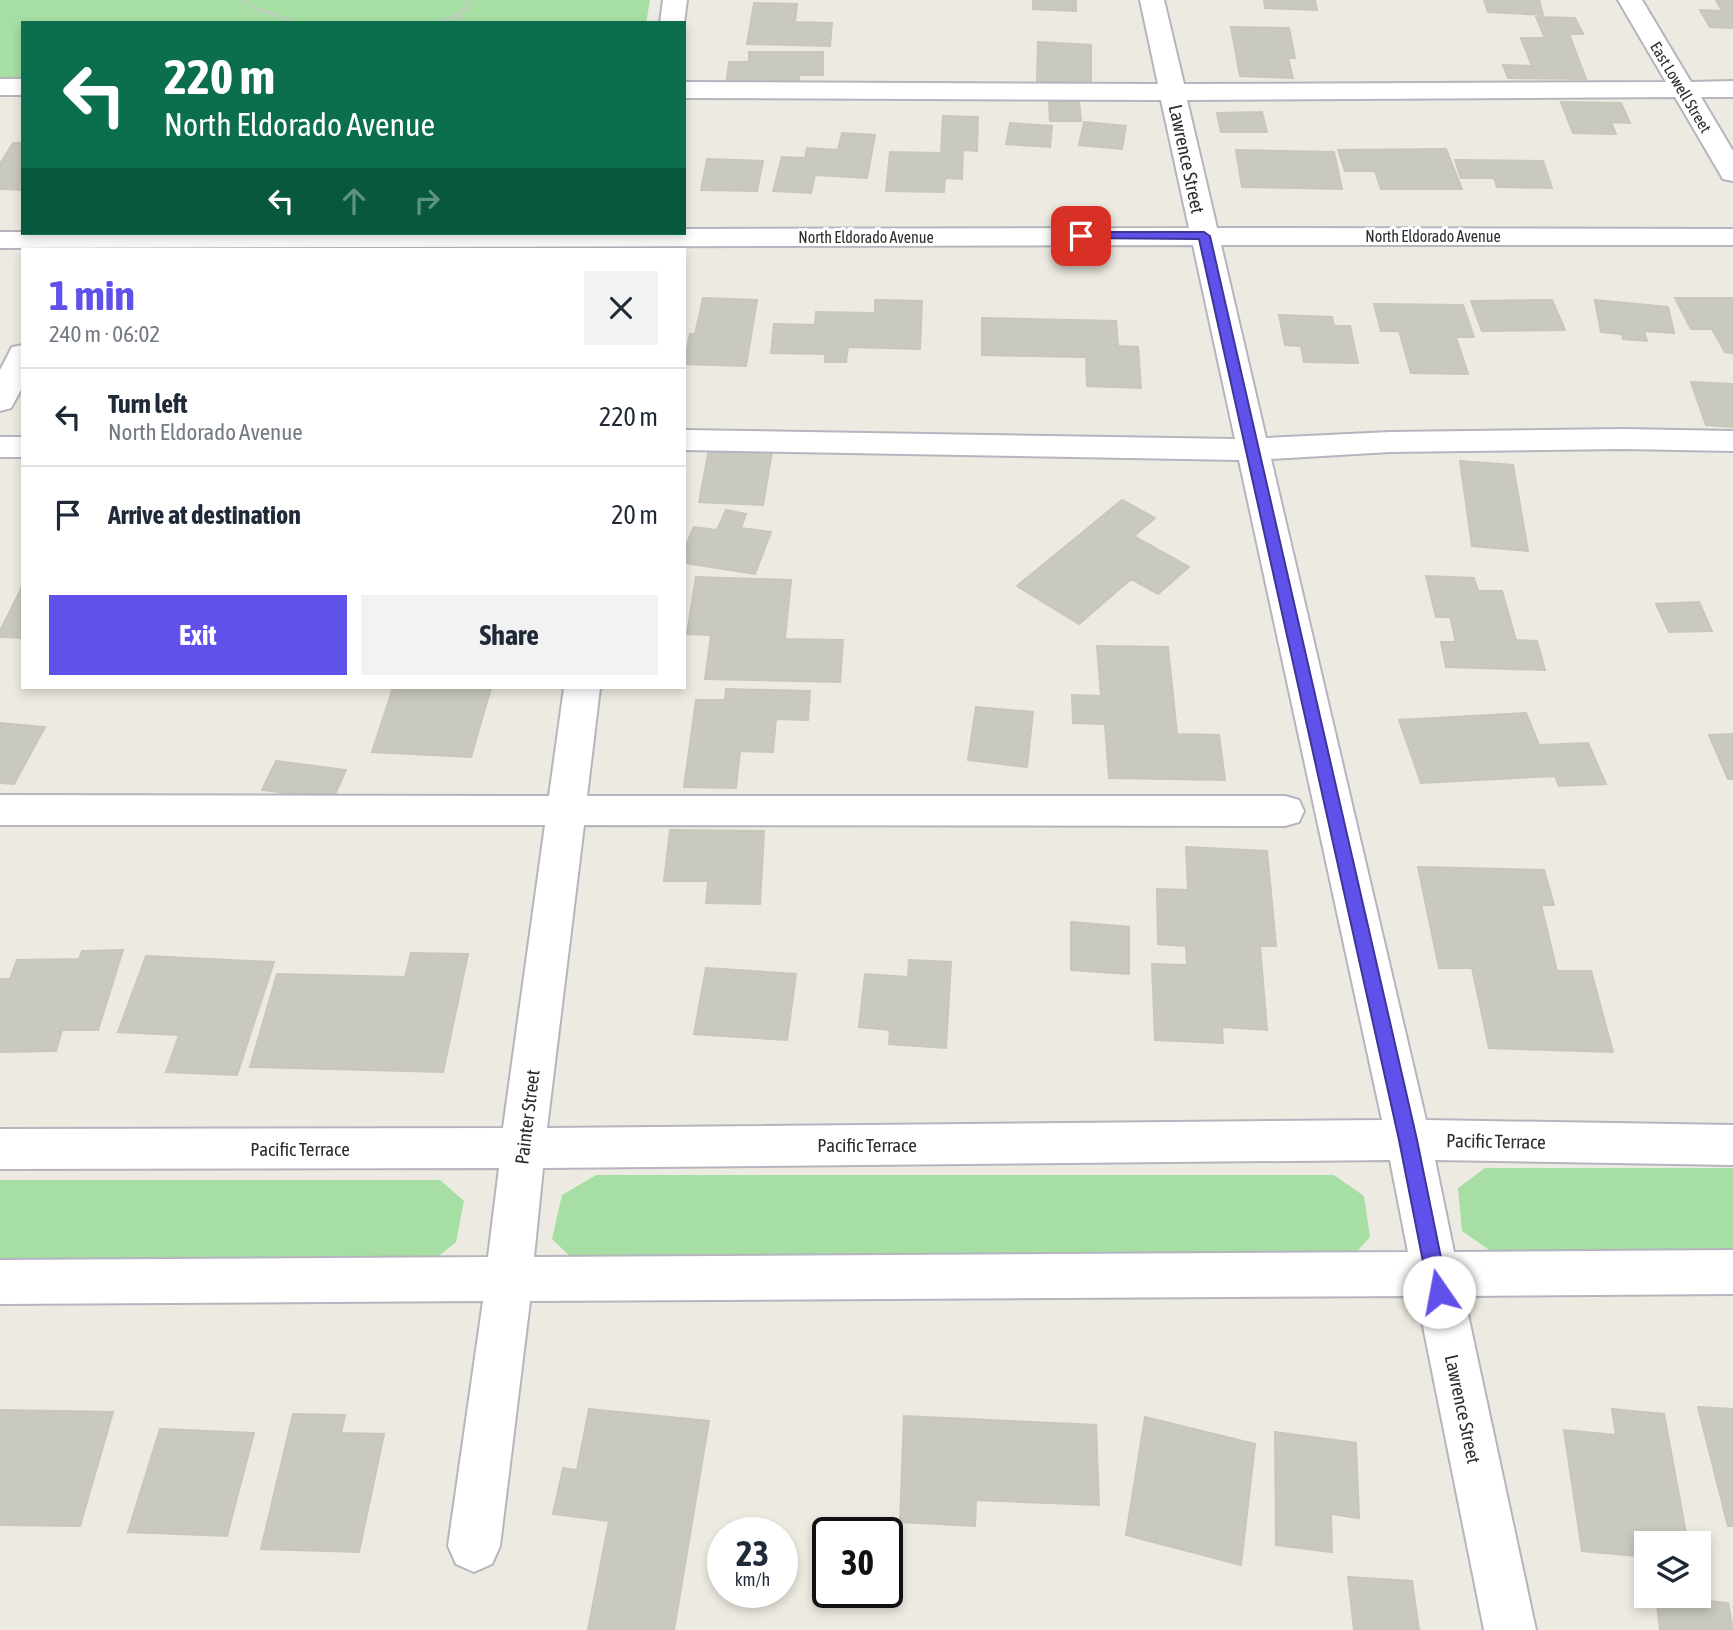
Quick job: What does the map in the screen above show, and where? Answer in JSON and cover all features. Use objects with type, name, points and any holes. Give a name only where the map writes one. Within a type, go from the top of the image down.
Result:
[{"type":"street","points":[[672,21],[675,0]]},
{"type":"street","name":"Lawrence Street","points":[[1152,0],[1408,1140],[1510,1630]]},
{"type":"street","name":"East Lowell Street","points":[[1630,0],[1733,173]]},
{"type":"street","points":[[0,87],[21,87]]},
{"type":"street","points":[[686,90],[1173,92],[1733,89]]},
{"type":"street","name":"North Eldorado Avenue","points":[[0,240],[1733,237]]},
{"type":"street","points":[[0,401],[21,359]]},
{"type":"street","points":[[686,440],[1252,449],[1390,442],[1623,439],[1733,441]]},
{"type":"street","points":[[0,447],[21,447]]},
{"type":"street","name":"Painter Street","points":[[474,1546],[582,689]]},
{"type":"street","points":[[0,810],[1285,811]]},
{"type":"street","name":"Pacific Terrace","points":[[0,1149],[522,1148],[1408,1140],[1733,1145]]},
{"type":"street","points":[[0,1282],[1733,1272]]},
{"type":"path","points":[[243,0],[253,7],[291,21]]},
{"type":"path","points":[[442,21],[459,15],[471,0]]},
{"type":"path","points":[[459,15],[460,21]]},
{"type":"green space","points":[[0,0],[650,0],[646,21],[21,21],[21,81],[0,81]]},
{"type":"green space","points":[[1485,1168],[1733,1168],[1733,1254],[1495,1254],[1462,1231],[1458,1188]]},
{"type":"green space","points":[[596,1175],[1334,1175],[1364,1196],[1370,1237],[1348,1261],[577,1263],[552,1239],[562,1195]]},
{"type":"green space","points":[[0,1180],[440,1180],[464,1201],[456,1242],[425,1267],[0,1267]]},
{"type":"building","points":[[1033,0],[1076,0],[1076,11],[1033,9]]},
{"type":"building","points":[[1264,0],[1315,0],[1317,10],[1265,8]]},
{"type":"building","points":[[1484,0],[1539,0],[1543,15],[1488,12]]},
{"type":"building","points":[[1716,0],[1733,0],[1733,28],[1710,27],[1700,10],[1722,11]]},
{"type":"building","points":[[754,3],[797,4],[795,22],[832,23],[830,46],[747,44]]},
{"type":"building","points":[[1536,17],[1575,18],[1583,34],[1569,34],[1586,79],[1508,78],[1503,65],[1532,66],[1521,38],[1545,38]]},
{"type":"building","points":[[1231,27],[1289,28],[1295,58],[1288,58],[1293,78],[1240,76]]},
{"type":"building","points":[[1038,42],[1091,45],[1091,85],[1037,82]]},
{"type":"building","points":[[749,52],[823,52],[823,75],[799,75],[798,86],[726,86],[729,62],[749,62]]},
{"type":"building","points":[[1049,102],[1079,102],[1081,121],[1050,121]]},
{"type":"building","points":[[1561,102],[1621,103],[1630,123],[1611,122],[1616,134],[1573,133]]},
{"type":"building","points":[[1262,112],[1267,132],[1221,132],[1217,113]]},
{"type":"building","points":[[943,116],[978,117],[977,151],[963,150],[962,179],[945,178],[944,192],[886,191],[890,152],[941,153]]},
{"type":"building","points":[[1084,122],[1126,126],[1122,149],[1079,145]]},
{"type":"building","points":[[1010,123],[1052,126],[1050,147],[1006,144]]},
{"type":"building","points":[[842,133],[875,135],[867,178],[815,175],[811,193],[773,191],[782,157],[805,158],[807,148],[838,150]]},
{"type":"building","points":[[13,143],[21,143],[21,190],[0,189],[0,164]]},
{"type":"building","points":[[1446,149],[1462,189],[1381,189],[1375,171],[1345,171],[1338,150]]},
{"type":"building","points":[[1236,150],[1334,152],[1342,189],[1242,187]]},
{"type":"building","points":[[707,159],[763,161],[757,191],[701,190]]},
{"type":"building","points":[[1455,160],[1543,161],[1552,188],[1497,187],[1494,178],[1461,178]]},
{"type":"building","points":[[703,298],[757,300],[746,366],[686,364],[690,334],[695,334]]},
{"type":"building","points":[[1675,298],[1733,298],[1733,353],[1725,352],[1712,329],[1691,329]]},
{"type":"building","points":[[875,300],[922,301],[920,349],[848,347],[846,362],[825,362],[825,354],[771,353],[774,324],[815,325],[816,312],[875,313]]},
{"type":"building","points":[[1552,300],[1565,330],[1482,331],[1471,301]]},
{"type":"building","points":[[1595,300],[1668,307],[1674,333],[1644,331],[1647,341],[1623,339],[1622,334],[1601,332]]},
{"type":"building","points":[[1374,304],[1463,305],[1474,337],[1456,337],[1468,374],[1411,373],[1399,331],[1381,331]]},
{"type":"building","points":[[1279,315],[1332,317],[1334,326],[1350,326],[1358,363],[1304,362],[1301,346],[1285,345]]},
{"type":"building","points":[[982,318],[1116,321],[1118,346],[1138,347],[1141,388],[1087,386],[1086,357],[982,355]]},
{"type":"building","points":[[1691,382],[1733,384],[1733,427],[1706,425]]},
{"type":"building","points":[[709,449],[772,452],[763,505],[699,502]]},
{"type":"building","points":[[1460,461],[1513,465],[1528,551],[1472,546]]},
{"type":"building","points":[[1122,500],[1155,518],[1134,536],[1189,567],[1158,594],[1131,579],[1079,624],[1017,586]]},
{"type":"building","points":[[726,510],[746,514],[741,528],[771,532],[755,574],[686,563],[686,545],[694,527],[717,530]]},
{"type":"building","points":[[1426,576],[1474,578],[1478,591],[1502,591],[1516,640],[1537,641],[1545,670],[1446,667],[1441,642],[1456,642],[1450,617],[1436,617]]},
{"type":"building","points":[[696,577],[791,580],[785,639],[843,640],[840,682],[705,679],[711,635],[687,634]]},
{"type":"building","points":[[21,589],[21,638],[0,637],[0,631]]},
{"type":"building","points":[[1699,602],[1712,631],[1669,632],[1656,604]]},
{"type":"building","points":[[1097,646],[1168,647],[1177,734],[1219,735],[1225,780],[1109,778],[1105,724],[1073,723],[1072,695],[1101,696]]},
{"type":"building","points":[[393,689],[491,689],[471,757],[372,752]]},
{"type":"building","points":[[726,689],[810,691],[808,720],[776,719],[773,752],[740,751],[736,788],[684,787],[696,700],[725,700]]},
{"type":"building","points":[[976,707],[1033,712],[1027,767],[968,760]]},
{"type":"building","points":[[1526,713],[1539,745],[1588,743],[1606,784],[1559,786],[1555,776],[1421,783],[1399,720]]},
{"type":"building","points":[[0,723],[45,727],[14,784],[0,783]]},
{"type":"building","points":[[1733,734],[1733,779],[1728,779],[1709,735]]},
{"type":"building","points":[[276,761],[346,770],[333,799],[262,790]]},
{"type":"building","points":[[670,830],[764,831],[760,904],[706,903],[708,881],[664,881]]},
{"type":"building","points":[[1186,847],[1267,851],[1276,946],[1260,946],[1267,1030],[1222,1027],[1223,1043],[1155,1040],[1152,964],[1187,965],[1186,946],[1158,944],[1157,889],[1188,890]]},
{"type":"building","points":[[1418,867],[1544,870],[1554,905],[1541,905],[1557,971],[1591,971],[1613,1052],[1489,1048],[1472,968],[1439,968]]},
{"type":"building","points":[[1071,922],[1129,927],[1129,974],[1071,970]]},
{"type":"building","points":[[123,950],[98,1030],[62,1030],[56,1051],[0,1052],[0,979],[10,979],[17,960],[79,959],[82,951]]},
{"type":"building","points":[[411,953],[468,954],[443,1072],[250,1067],[277,974],[405,977]]},
{"type":"building","points":[[146,956],[274,962],[237,1075],[166,1072],[179,1035],[118,1032]]},
{"type":"building","points":[[909,960],[951,962],[946,1048],[889,1044],[890,1030],[859,1027],[865,974],[908,977]]},
{"type":"building","points":[[706,968],[796,974],[787,1040],[694,1034]]},
{"type":"building","points":[[1698,1407],[1733,1409],[1733,1526],[1728,1526]]},
{"type":"building","points":[[589,1409],[709,1421],[674,1630],[588,1630],[609,1521],[553,1514],[563,1468],[577,1470]]},
{"type":"building","points":[[1612,1409],[1664,1414],[1686,1531],[1634,1531],[1634,1556],[1582,1551],[1564,1430],[1616,1435]]},
{"type":"building","points":[[1,1410],[113,1412],[80,1526],[0,1525]]},
{"type":"building","points":[[293,1414],[345,1415],[341,1433],[384,1434],[359,1552],[261,1549]]},
{"type":"building","points":[[904,1416],[1096,1425],[1099,1505],[976,1500],[975,1526],[903,1522],[903,1517],[900,1517]]},
{"type":"building","points":[[1145,1417],[1255,1444],[1241,1565],[1126,1535]]},
{"type":"building","points":[[160,1429],[254,1433],[227,1536],[128,1532]]},
{"type":"building","points":[[1275,1432],[1356,1443],[1359,1518],[1331,1514],[1332,1552],[1276,1545]]},
{"type":"building","points":[[1348,1577],[1412,1581],[1419,1630],[1354,1630]]},
{"type":"building","points":[[1711,1601],[1728,1603],[1733,1630],[1660,1630],[1657,1608],[1711,1608]]},
{"type":"route","points":[[1081,236],[1204,236],[1408,1140],[1439,1292]]}]
